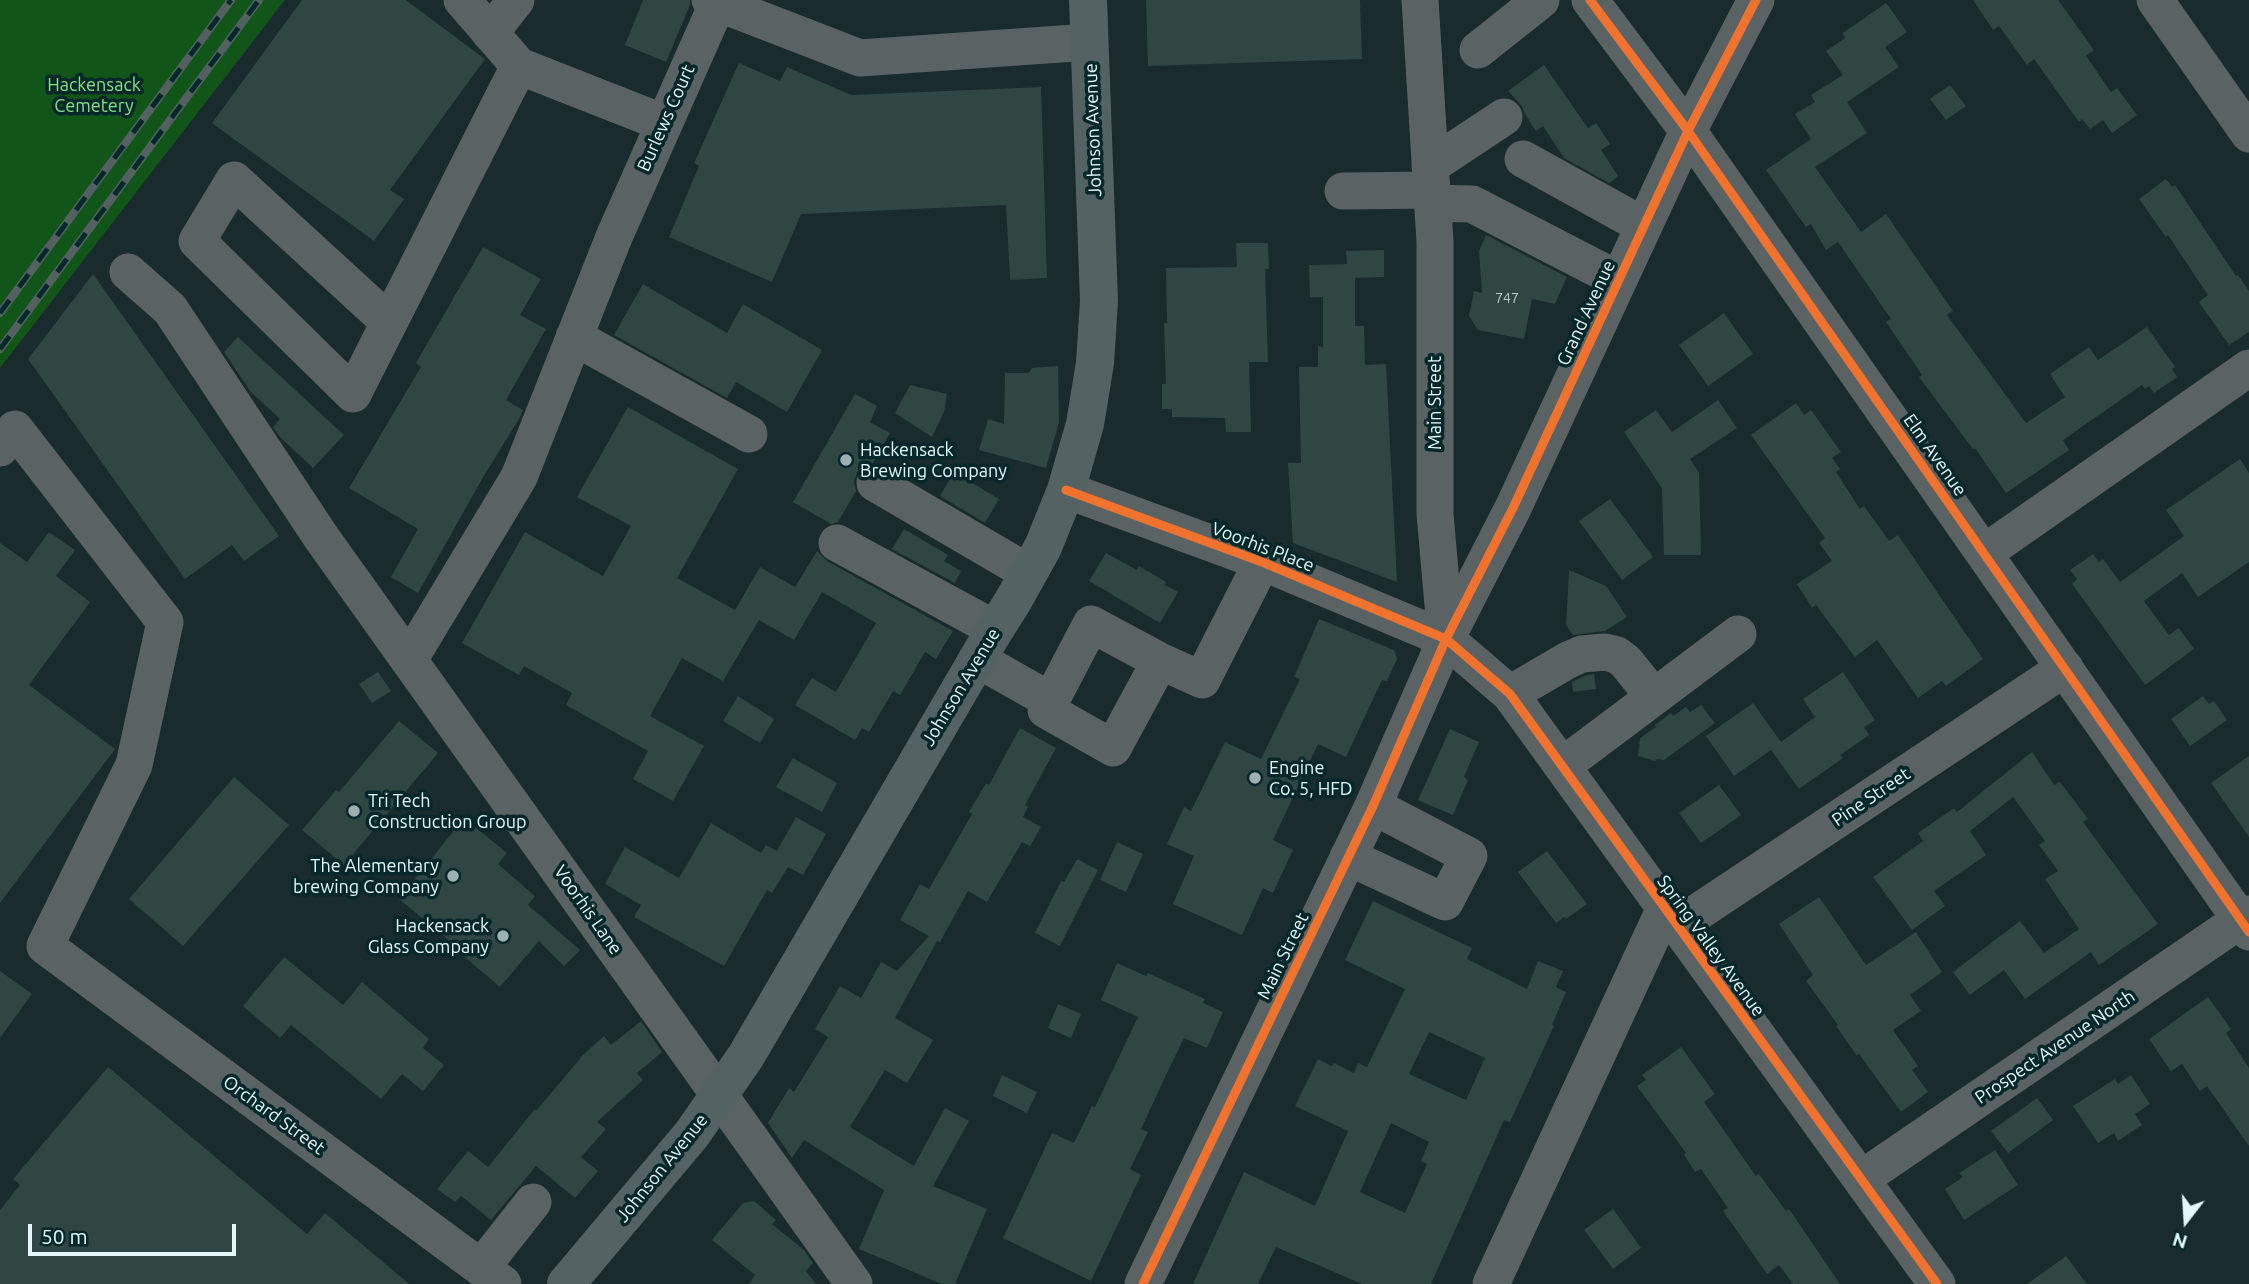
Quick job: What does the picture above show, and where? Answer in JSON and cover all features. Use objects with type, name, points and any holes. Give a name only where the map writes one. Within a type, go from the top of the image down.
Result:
[{"type":"main road","name":"Johnson Avenue","points":[[566,1284],[692,1134],[746,1056],[1043,547],[1066,490],[1085,424],[1095,363],[1100,301],[1088,0]]},
{"type":"street","points":[[462,0],[519,66],[664,123]]},
{"type":"street","points":[[490,33],[516,0]]},
{"type":"street","name":"Main Street","points":[[1143,1284],[1373,806],[1446,639],[1435,514],[1435,242],[1420,0]]},
{"type":"street","points":[[1478,50],[1541,0]]},
{"type":"street","name":"Elm Avenue","points":[[1590,0],[1688,131],[2064,668],[2246,922]]},
{"type":"street","name":"Grand Avenue","points":[[1446,639],[1513,508],[1688,131],[1756,0]]},
{"type":"street","points":[[2155,0],[2249,134]]},
{"type":"street","points":[[716,1],[860,58],[1089,43]]},
{"type":"street","name":"Burlews Court","points":[[409,660],[519,477],[614,237],[716,1]]},
{"type":"street","points":[[389,322],[234,180],[197,240],[352,394],[389,322],[519,66]]},
{"type":"street","points":[[1432,186],[1504,117]]},
{"type":"street","points":[[1523,159],[1644,226]]},
{"type":"street","points":[[1343,191],[1432,186],[1619,280]]},
{"type":"street","name":"Voorhis Lane","points":[[128,272],[170,309],[321,537],[854,1284]]},
{"type":"street","points":[[574,337],[749,434]]},
{"type":"street","points":[[1984,553],[2249,368]]},
{"type":"street","name":"Orchard Street","points":[[0,448],[15,429],[165,622],[134,765],[45,946],[492,1276]]},
{"type":"street","points":[[875,483],[1029,573]]},
{"type":"street","name":"Voorhis Place","points":[[1066,490],[1262,562],[1446,639]]},
{"type":"street","points":[[837,543],[986,644],[1051,701]]},
{"type":"street","points":[[1160,662],[1113,748],[1046,710],[1091,624],[1160,662],[1202,680],[1262,562]]},
{"type":"street","points":[[1562,766],[1738,634]]},
{"type":"street","name":"Spring Valley Avenue","points":[[1446,639],[1510,694],[1937,1284]]},
{"type":"street","points":[[1510,694],[1568,660],[1582,654],[1605,652],[1618,655],[1626,662],[1654,697]]},
{"type":"street","name":"Pine Street","points":[[1671,917],[2064,668]]},
{"type":"street","points":[[1348,857],[1445,902],[1469,856],[1373,806]]},
{"type":"street","points":[[1491,1284],[1671,917]]},
{"type":"street","name":"Prospect Avenue North","points":[[1861,1180],[2246,922]]},
{"type":"street","points":[[492,1276],[533,1202]]},
{"type":"green space","name":"Hackensack Cemetery","points":[[0,0],[285,0],[0,368]]},
{"type":"building","points":[[302,0],[406,0],[485,59],[390,190],[404,199],[374,241],[212,123]]},
{"type":"building","points":[[643,0],[690,0],[666,62],[625,45]]},
{"type":"building","points":[[1146,0],[1360,0],[1362,59],[1148,66]]},
{"type":"building","points":[[1973,0],[2058,0],[2094,50],[2086,56],[2111,92],[2117,88],[2137,115],[2112,133],[2103,120],[2090,129],[2082,119],[2079,122],[2034,59],[2027,65],[1999,26],[1993,30]]},
{"type":"building","points":[[1886,3],[1907,32],[1885,47],[1899,67],[1847,102],[1867,133],[1815,167],[1861,232],[1886,214],[1953,311],[1947,315],[2026,423],[2065,397],[2050,374],[2089,347],[2098,360],[2147,327],[2175,367],[2172,369],[2177,377],[2154,393],[2149,386],[2145,389],[2142,385],[2063,440],[2069,450],[2006,493],[1975,448],[1973,449],[1919,377],[1922,375],[1886,322],[1891,319],[1838,242],[1826,250],[1811,224],[1806,227],[1766,170],[1811,139],[1795,114],[1815,102],[1811,95],[1843,75],[1826,51],[1845,38],[1843,33]]},
{"type":"building","points":[[739,63],[780,81],[787,67],[851,95],[1041,87],[1047,278],[1010,280],[1006,205],[801,214],[772,282],[669,237],[699,166],[694,163]]},
{"type":"building","points":[[1544,65],[1588,128],[1596,123],[1610,144],[1601,150],[1618,176],[1609,183],[1564,158],[1543,126],[1536,131],[1521,105],[1508,91]]},
{"type":"building","points":[[1950,85],[1966,106],[1946,120],[1930,99]]},
{"type":"building","points":[[2166,179],[2172,187],[2175,185],[2249,291],[2249,332],[2229,345],[2199,302],[2208,295],[2168,235],[2166,237],[2139,199]]},
{"type":"building","points":[[1486,235],[1567,277],[1555,304],[1532,299],[1524,339],[1478,330],[1469,316],[1474,291],[1482,293],[1479,251]]},
{"type":"building","points":[[1236,243],[1268,243],[1269,269],[1265,269],[1268,362],[1249,362],[1251,432],[1226,432],[1225,418],[1172,417],[1172,409],[1162,409],[1162,384],[1166,384],[1166,268],[1237,267]]},
{"type":"building","points":[[483,247],[541,279],[520,315],[546,329],[506,400],[523,410],[519,419],[418,593],[391,577],[418,529],[349,488],[421,367],[416,363]]},
{"type":"building","points":[[1384,250],[1384,277],[1355,278],[1355,326],[1364,326],[1365,365],[1386,364],[1397,582],[1293,543],[1288,463],[1301,463],[1299,367],[1318,367],[1318,346],[1323,347],[1323,297],[1310,297],[1309,265],[1347,264],[1346,251]]},
{"type":"building","points":[[93,274],[279,536],[244,561],[232,545],[185,579],[28,359]]},
{"type":"building","points":[[643,284],[727,333],[743,304],[822,350],[787,412],[736,382],[727,398],[614,335]]},
{"type":"building","points":[[1724,313],[1753,354],[1708,386],[1679,345]]},
{"type":"building","points":[[238,337],[344,435],[313,468],[280,437],[273,427],[280,419],[250,391],[224,352]]},
{"type":"building","points":[[1058,366],[1059,422],[1046,468],[979,450],[988,419],[1004,424],[1005,373],[1029,373],[1032,368]]},
{"type":"building","points":[[910,385],[947,394],[944,412],[932,437],[895,413]]},
{"type":"building","name":"Hackensack Brewing Company","points":[[855,394],[877,406],[870,422],[890,433],[873,463],[864,465],[857,472],[854,482],[856,491],[838,522],[831,524],[793,502]]},
{"type":"building","points":[[1718,400],[1737,428],[1690,459],[1699,473],[1701,555],[1664,555],[1662,488],[1624,432],[1656,410],[1672,432]]},
{"type":"building","points":[[1796,403],[1804,415],[1811,410],[1841,452],[1832,458],[1840,469],[1836,472],[1860,509],[1864,506],[1889,541],[1898,535],[1983,659],[1946,686],[1942,681],[1918,698],[1877,640],[1855,657],[1816,605],[1812,608],[1797,584],[1832,561],[1819,543],[1825,538],[1751,435]]},
{"type":"building","points":[[628,407],[738,469],[677,578],[735,610],[760,567],[795,587],[817,551],[827,561],[953,631],[936,659],[925,652],[900,695],[893,691],[869,732],[862,728],[855,740],[795,705],[812,678],[836,692],[876,623],[822,592],[794,640],[759,620],[723,681],[682,658],[650,716],[704,746],[673,801],[633,779],[648,751],[566,705],[572,693],[524,666],[519,675],[462,643],[525,532],[603,576],[631,526],[577,497]]},
{"type":"building","points":[[2240,459],[2249,473],[2249,562],[2198,597],[2182,573],[2144,601],[2169,635],[2179,628],[2194,649],[2145,685],[2072,584],[2077,579],[2070,570],[2093,554],[2099,562],[2103,559],[2120,582],[2184,536],[2166,510]]},
{"type":"building","points":[[954,472],[999,499],[985,523],[940,496]]},
{"type":"building","points":[[1610,499],[1653,557],[1622,580],[1579,521]]},
{"type":"building","points":[[904,529],[948,555],[944,561],[961,571],[955,583],[892,549]]},
{"type":"building","points":[[49,532],[75,550],[56,576],[90,602],[29,685],[115,749],[0,903],[0,543],[27,562]]},
{"type":"building","points":[[1106,553],[1137,570],[1139,566],[1178,592],[1160,623],[1089,581]]},
{"type":"building","points":[[1569,570],[1606,586],[1627,617],[1605,631],[1573,635],[1566,625]]},
{"type":"building","points":[[1319,619],[1394,650],[1397,659],[1387,681],[1382,680],[1346,757],[1318,744],[1273,840],[1293,850],[1273,893],[1263,888],[1242,935],[1173,904],[1194,856],[1167,844],[1184,807],[1191,811],[1225,742],[1261,759],[1300,679],[1294,677]]},
{"type":"building","points":[[378,672],[391,691],[372,703],[359,684]]},
{"type":"building","points":[[1843,672],[1875,720],[1864,727],[1869,735],[1840,755],[1843,758],[1799,789],[1771,750],[1734,776],[1706,736],[1753,703],[1781,742],[1815,717],[1803,699]]},
{"type":"building","points":[[1594,674],[1596,689],[1573,692],[1572,682]]},
{"type":"building","points":[[738,696],[774,719],[760,743],[723,721]]},
{"type":"building","points":[[2203,696],[2209,704],[2214,701],[2227,720],[2190,746],[2171,719]]},
{"type":"building","points":[[1701,705],[1715,723],[1664,760],[1655,761],[1638,756],[1640,738],[1656,727],[1655,725],[1671,713],[1673,716],[1686,707],[1690,712]]},
{"type":"building","name":"Tri Tech Construction Group","points":[[399,721],[438,753],[344,865],[302,830],[336,790],[339,792]]},
{"type":"building","points":[[1020,728],[1056,748],[1025,805],[1028,807],[1023,817],[1041,827],[1030,846],[1022,842],[987,902],[968,891],[895,1018],[933,1040],[907,1083],[885,1070],[850,1127],[914,1166],[945,1108],[969,1121],[933,1186],[987,1209],[955,1284],[942,1284],[859,1249],[884,1190],[804,1140],[792,1158],[768,1123],[789,1088],[794,1092],[828,1037],[815,1029],[840,986],[861,998],[881,962],[897,971],[929,936],[900,920],[920,884],[929,889],[972,814],[969,812],[986,783],[989,785]]},
{"type":"building","points":[[1450,729],[1479,742],[1464,777],[1468,780],[1453,815],[1418,800]]},
{"type":"building","points":[[2032,752],[2054,785],[2060,782],[2088,819],[2083,822],[2158,924],[2099,965],[2091,952],[2025,999],[2004,970],[1970,995],[1953,972],[2020,921],[2044,953],[2079,929],[2045,879],[2058,871],[2039,845],[2045,841],[2013,797],[1970,831],[1986,855],[1934,891],[1945,906],[1912,930],[1873,877],[1923,841],[1918,833],[1954,808],[1957,812]]},
{"type":"building","points":[[2249,756],[2249,837],[2211,783]]},
{"type":"building","points":[[793,758],[837,783],[822,812],[776,787]]},
{"type":"building","points":[[234,777],[289,825],[183,946],[129,899]]},
{"type":"building","points":[[1719,785],[1741,815],[1701,843],[1679,813]]},
{"type":"building","points":[[796,817],[826,834],[803,875],[788,867],[772,893],[767,890],[724,966],[634,917],[641,905],[605,884],[625,847],[679,878],[711,823],[761,853],[766,845],[777,851]]},
{"type":"building","points":[[464,818],[507,853],[498,864],[535,896],[528,905],[580,950],[564,966],[539,941],[500,987],[453,947],[455,945],[399,899]]},
{"type":"building","points":[[1117,842],[1143,854],[1126,892],[1100,880]]},
{"type":"building","points":[[1547,851],[1587,904],[1556,923],[1518,872]]},
{"type":"building","points":[[1077,859],[1098,870],[1060,946],[1035,933],[1061,881],[1064,882]]},
{"type":"building","points":[[1819,897],[1866,965],[1916,932],[1942,972],[1910,995],[1921,1011],[1893,1030],[1918,1066],[1912,1070],[1928,1092],[1901,1112],[1859,1054],[1857,1056],[1806,981],[1813,975],[1779,924]]},
{"type":"building","points":[[1373,901],[1472,948],[1467,959],[1527,989],[1538,961],[1563,971],[1556,987],[1566,992],[1552,1025],[1554,1026],[1510,1122],[1504,1120],[1431,1284],[1362,1284],[1276,1247],[1258,1284],[1193,1284],[1244,1172],[1315,1206],[1348,1131],[1295,1106],[1318,1059],[1354,1073],[1358,1063],[1367,1067],[1405,989],[1345,960]],"holes":[[[1429,1032],[1485,1058],[1466,1100],[1409,1074]],[[1391,1123],[1429,1142],[1421,1161],[1427,1164],[1405,1213],[1360,1192]]]},
{"type":"building","points":[[284,957],[343,1005],[362,982],[429,1039],[423,1048],[444,1065],[423,1091],[402,1074],[381,1099],[291,1025],[280,1038],[243,1006]]},
{"type":"building","points":[[1117,963],[1146,976],[1148,973],[1205,999],[1203,1003],[1223,1012],[1207,1048],[1184,1038],[1141,1129],[1148,1132],[1130,1169],[1141,1175],[1091,1281],[1003,1238],[1052,1133],[1074,1143],[1092,1106],[1095,1107],[1138,1017],[1101,1000]]},
{"type":"building","points":[[0,971],[32,994],[0,1038]]},
{"type":"building","points":[[2208,997],[2231,1029],[2226,1033],[2249,1068],[2249,1146],[2207,1086],[2200,1091],[2182,1064],[2171,1071],[2149,1039]]},
{"type":"building","points":[[1058,1004],[1081,1014],[1071,1038],[1048,1028]]},
{"type":"building","points":[[641,1021],[662,1052],[637,1073],[643,1080],[597,1122],[606,1129],[581,1157],[598,1171],[575,1198],[536,1166],[491,1220],[461,1196],[455,1202],[437,1189],[468,1151],[488,1167],[583,1055],[604,1036],[611,1045]]},
{"type":"building","points":[[1681,1047],[1715,1094],[1704,1102],[1756,1176],[1759,1174],[1786,1211],[1789,1209],[1840,1284],[1793,1284],[1779,1265],[1767,1274],[1723,1211],[1728,1208],[1701,1169],[1695,1172],[1684,1155],[1686,1153],[1637,1086],[1646,1080],[1642,1075]]},
{"type":"building","points":[[108,1067],[307,1234],[325,1213],[409,1284],[0,1284],[0,1210],[20,1185],[13,1179]]},
{"type":"building","points":[[1002,1075],[1037,1092],[1027,1113],[993,1096]]},
{"type":"building","points":[[2131,1075],[2150,1104],[2135,1114],[2142,1125],[2118,1141],[2114,1133],[2098,1143],[2073,1106],[2115,1079],[2118,1084]]},
{"type":"building","points":[[2037,1098],[2053,1120],[2008,1153],[1991,1131]]},
{"type":"building","points":[[1995,1150],[2018,1185],[1964,1220],[1945,1189],[1963,1177],[1959,1173]]},
{"type":"building","points":[[754,1201],[776,1220],[772,1224],[804,1250],[813,1263],[806,1271],[816,1284],[749,1284],[755,1275],[712,1240],[743,1203]]},
{"type":"building","points":[[1613,1209],[1641,1248],[1613,1269],[1584,1230]]},
{"type":"building","points":[[2066,1256],[2087,1284],[2027,1284]]},
{"type":"railway","points":[[0,313],[231,0]]},
{"type":"railway","points":[[0,349],[259,0]]},
{"type":"cycle path","points":[[1590,0],[1688,131],[2249,932]]},
{"type":"cycle path","points":[[1143,1284],[1373,806],[1446,639],[1513,508],[1688,131],[1756,0]]},
{"type":"cycle path","points":[[1066,490],[1262,562],[1446,639],[1510,694],[1937,1284]]},
{"type":"place","name":"Hackensack Brewing Company","points":[[846,460]]},
{"type":"place","name":"Engine Co. 5, HFD","points":[[1255,778]]},
{"type":"place","name":"Tri Tech Construction Group","points":[[354,811]]},
{"type":"place","name":"The Alementary brewing Company","points":[[453,876]]},
{"type":"place","name":"Hackensack Glass Company","points":[[503,936]]}]
